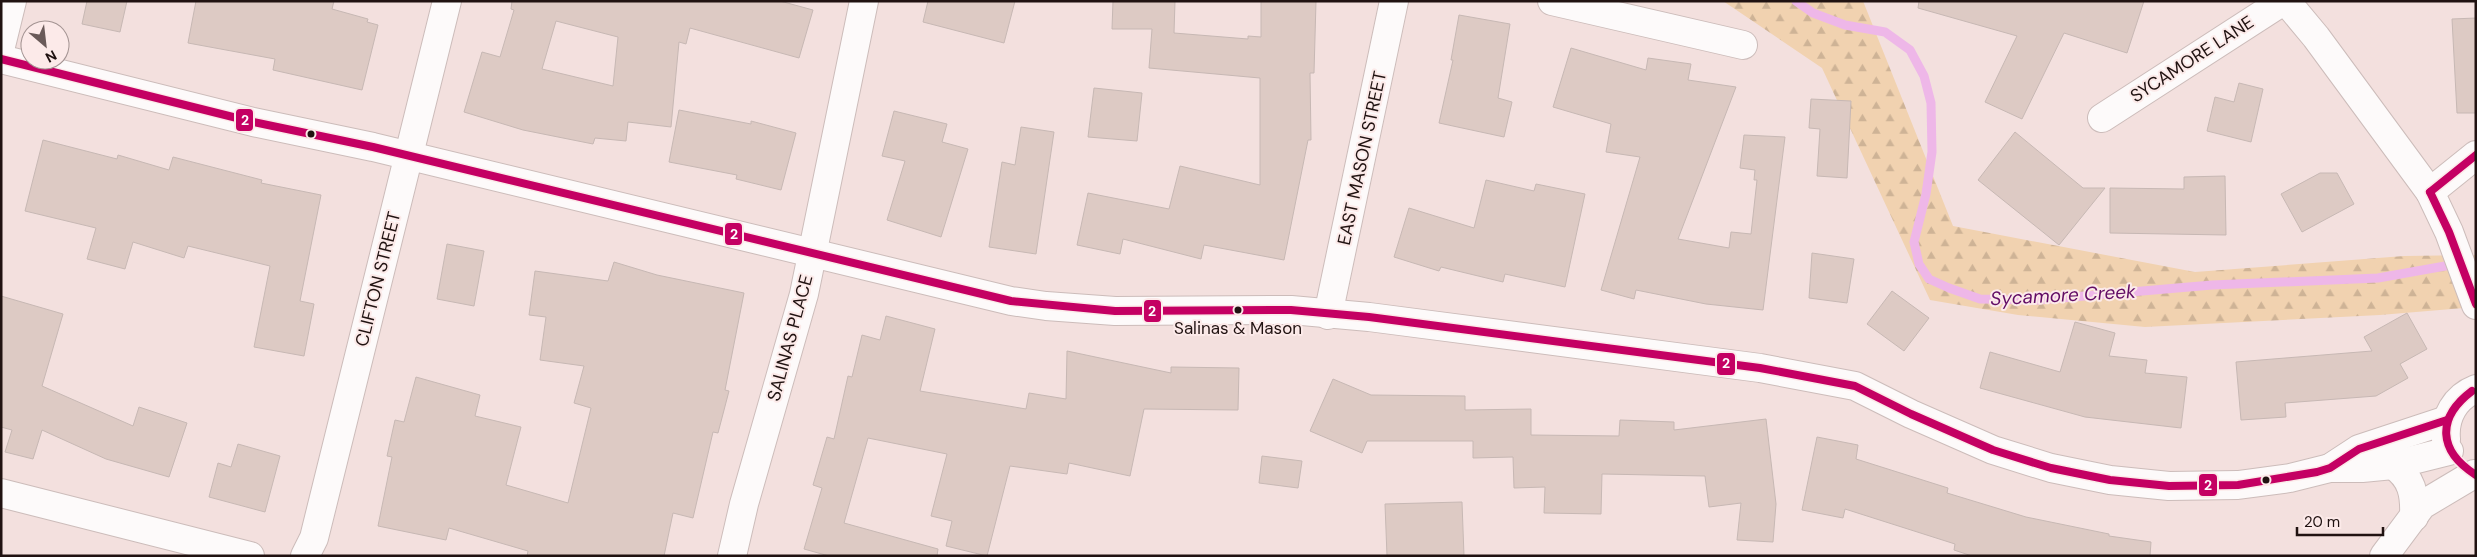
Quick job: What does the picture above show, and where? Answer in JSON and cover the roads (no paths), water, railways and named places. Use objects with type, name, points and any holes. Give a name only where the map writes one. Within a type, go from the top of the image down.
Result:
[{"type":"main road","points":[[1,46],[12,1]]},
{"type":"main road","name":"CLIFTON STREET","points":[[305,556],[314,538],[447,1]]},
{"type":"main road","name":"SALINAS PLACE","points":[[732,556],[746,494],[804,294],[864,1]]},
{"type":"main road","name":"EAST MASON STREET","points":[[1328,315],[1394,1]]},
{"type":"main road","points":[[1552,1],[1743,45]]},
{"type":"main road","points":[[2285,1],[2328,52],[2430,192],[2439,208],[2476,305]]},
{"type":"main road","name":"SYCAMORE LANE","points":[[2102,118],[2285,1]]},
{"type":"main road","points":[[1,59],[253,122],[408,156],[1010,301],[1046,306],[1115,311],[1291,310],[1328,315],[1369,317],[1760,368],[1855,386],[1911,414],[1993,450],[2051,468],[2110,480],[2169,486],[2238,485],[2290,478],[2330,468],[2362,468],[2392,464],[2450,451]]},
{"type":"main road","points":[[2430,192],[2476,155]]},
{"type":"main road","points":[[2418,511],[2475,475],[2464,468],[2450,451],[2445,431],[2447,420],[2457,402],[2475,385]]},
{"type":"main road","points":[[2330,468],[2359,449],[2447,420]]},
{"type":"main road","points":[[2384,556],[2418,511],[2428,482],[2450,451]]},
{"type":"main road","points":[[2392,464],[2406,475],[2411,484],[2418,511]]},
{"type":"main road","points":[[1,493],[250,556]]},
{"type":"waterway","name":"Sycamore Creek","points":[[1796,1],[1813,13],[1845,25],[1885,32],[1910,50],[1924,76],[1931,103],[1932,152],[1926,194],[1914,242],[1919,264],[1929,279],[1949,288],[1980,299],[2038,300],[2212,285],[2378,278],[2462,263],[2476,264]]},
{"type":"place","name":"Salinas & Mason","points":[[1238,310]]}]
